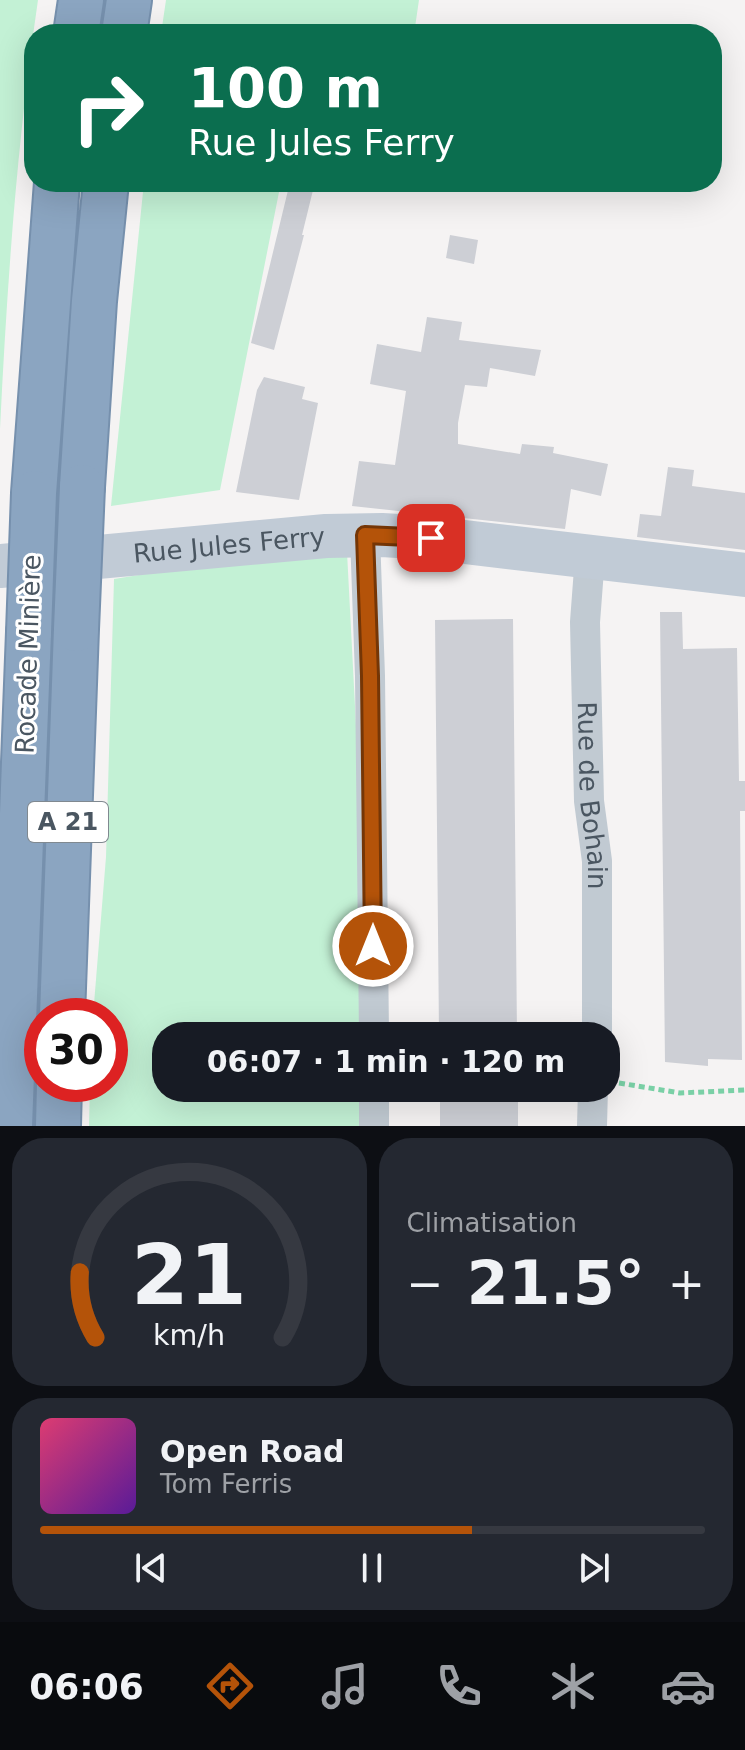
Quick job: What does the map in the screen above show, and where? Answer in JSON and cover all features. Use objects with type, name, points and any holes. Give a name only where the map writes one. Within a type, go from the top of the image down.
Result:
[{"type":"highway","points":[[77,24],[81,0]]},
{"type":"highway","points":[[125,24],[129,0]]},
{"type":"highway","name":"Rocade Minière","points":[[10,1126],[34,493],[56,192]]},
{"type":"highway","name":"Rocade Minière","points":[[63,998],[82,487],[94,301],[105,192]]},
{"type":"highway","points":[[58,1126],[59,1102]]},
{"type":"street","name":"Rue Jules Ferry","points":[[0,566],[236,543],[365,535],[431,538],[745,575]]},
{"type":"street","points":[[365,535],[370,676],[374,1022]]},
{"type":"street","name":"Rue de Bohain","points":[[590,556],[585,622],[589,801],[597,861],[597,1022]]},
{"type":"street","points":[[374,1102],[374,1126]]},
{"type":"street","points":[[592,1126],[593,1102]]},
{"type":"path","points":[[620,1083],[680,1093],[745,1090]]},
{"type":"green space","points":[[0,0],[38,0],[35,24],[24,24],[24,107],[0,429]]},
{"type":"green space","points":[[166,0],[419,0],[415,24],[162,24]]},
{"type":"green space","points":[[143,192],[279,192],[220,490],[111,506]]},
{"type":"green space","points":[[347,552],[359,783],[366,1022],[152,1022],[152,1102],[367,1102],[367,1126],[89,1126],[90,1102],[128,1102],[128,998],[94,998],[106,857],[114,579],[226,561]]},
{"type":"building","points":[[288,192],[313,192],[274,350],[251,343]]},
{"type":"building","points":[[450,235],[478,240],[474,264],[446,258]]},
{"type":"building","points":[[427,317],[462,322],[459,340],[541,350],[535,376],[490,368],[487,387],[465,385],[458,423],[458,444],[520,454],[522,444],[554,447],[553,453],[608,464],[601,496],[571,489],[565,529],[352,506],[359,461],[395,465],[406,391],[370,384],[377,344],[421,352]]},
{"type":"building","points":[[264,377],[305,387],[302,399],[318,403],[299,500],[236,492],[257,390]]},
{"type":"building","points":[[668,467],[694,470],[692,486],[745,493],[745,550],[637,537],[640,514],[661,516]]},
{"type":"building","points":[[660,612],[682,612],[683,649],[737,648],[739,781],[745,781],[745,811],[740,811],[742,1060],[708,1059],[708,1066],[665,1062]]},
{"type":"building","points":[[513,619],[517,1022],[439,1022],[435,620]]},
{"type":"building","points":[[440,1102],[518,1102],[518,1126],[440,1126]]},
{"type":"route","points":[[373,946],[365,535],[431,538]]}]
